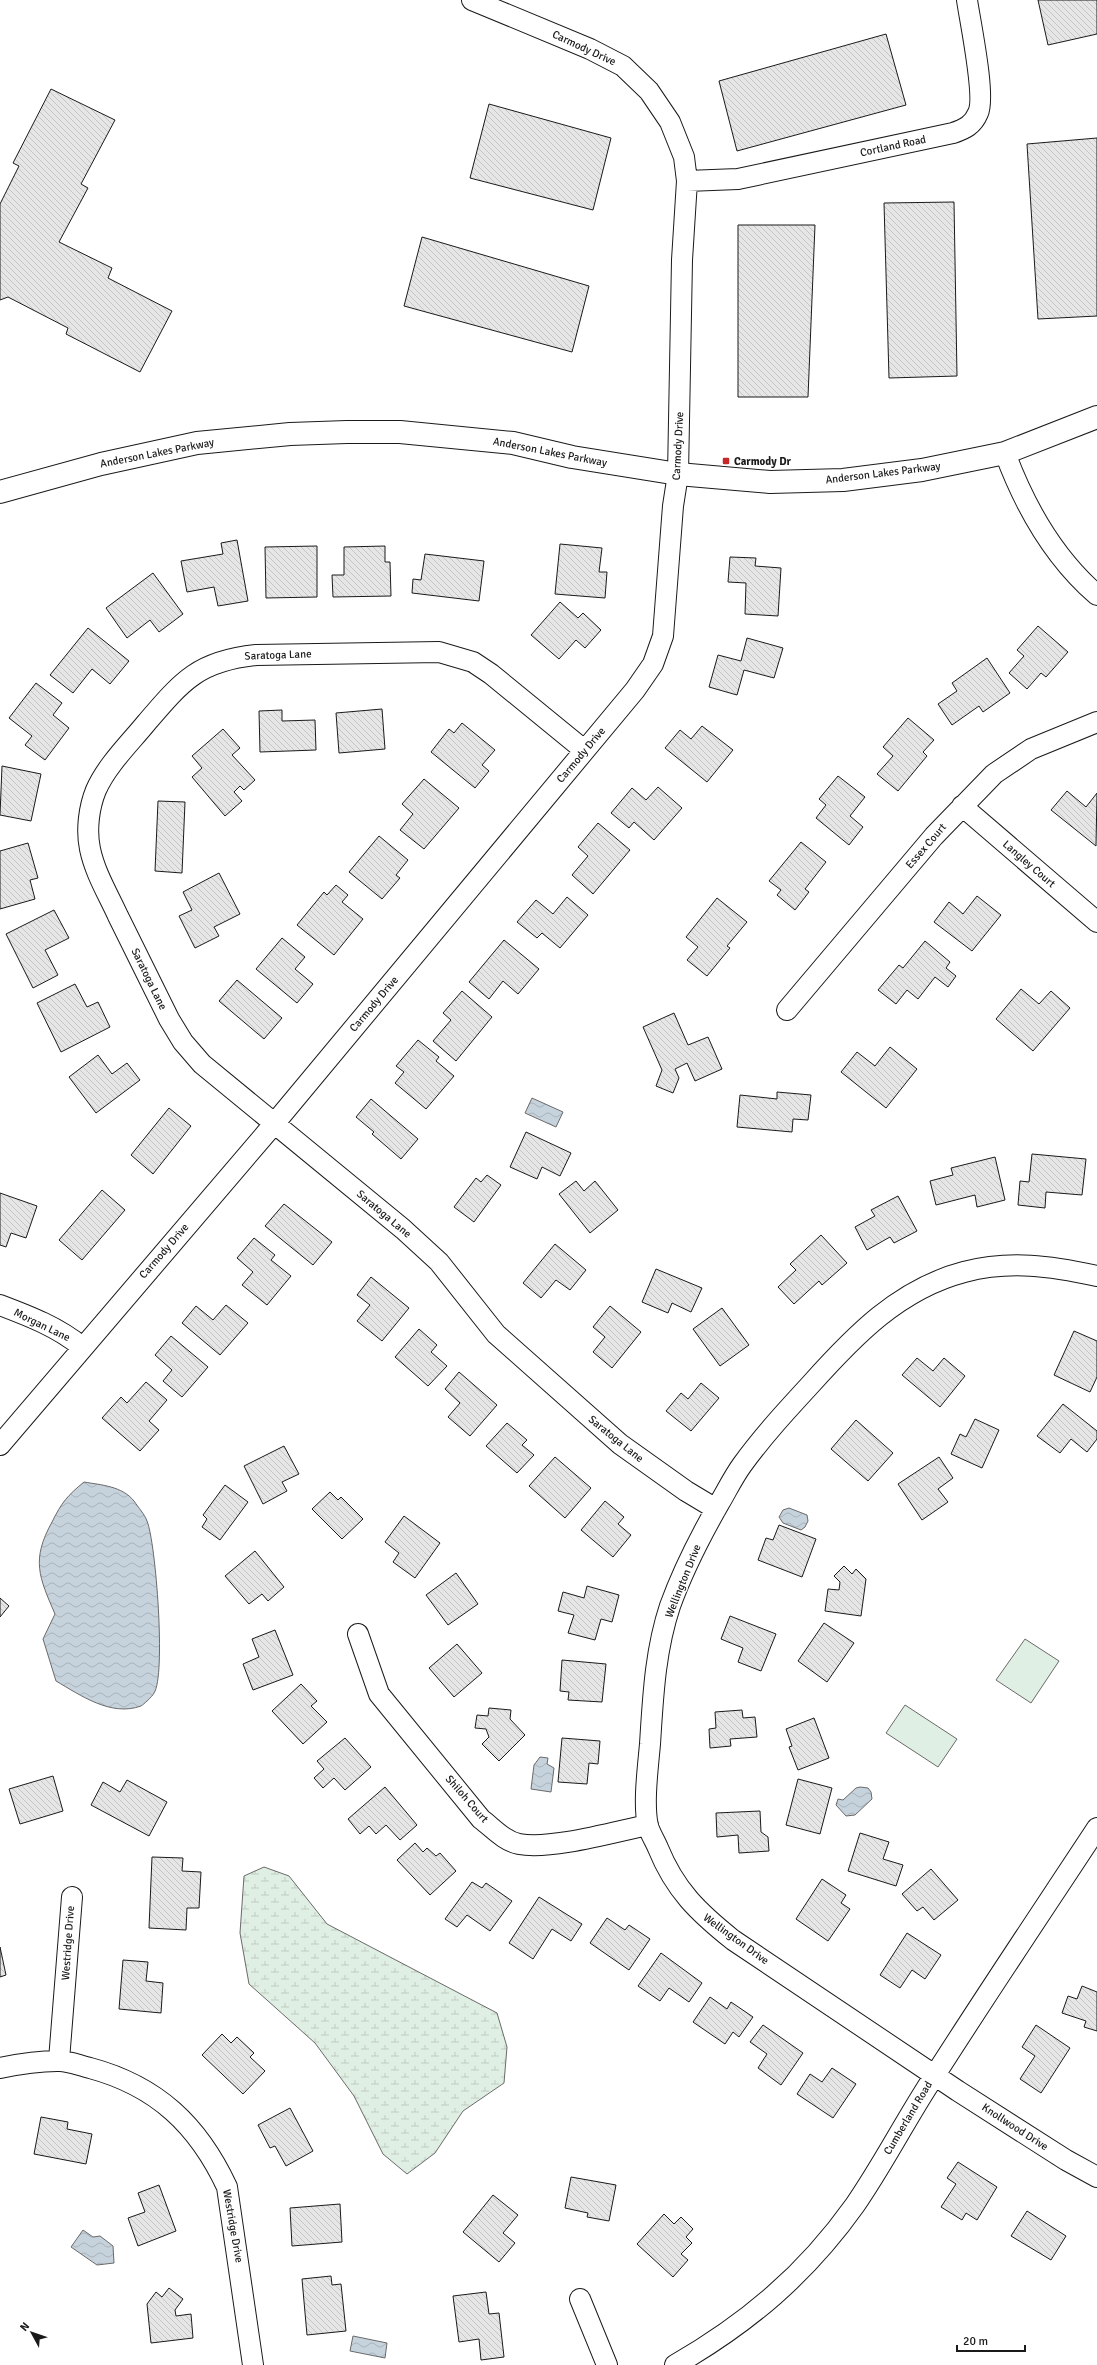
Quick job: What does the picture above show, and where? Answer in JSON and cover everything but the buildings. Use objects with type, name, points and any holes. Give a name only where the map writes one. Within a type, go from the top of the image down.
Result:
[{"type":"street","name":"Cortland Road","points":[[687,181],[738,179],[953,133],[968,127],[979,112],[981,95],[967,0]]},
{"type":"street","name":"Carmody Drive","points":[[0,1445],[82,1347],[274,1124],[641,682],[653,664],[663,636],[672,506],[678,474],[682,260],[687,181],[684,157],[670,122],[650,91],[623,66],[590,49],[480,2]]},
{"type":"street","name":"Anderson Lakes Parkway","points":[[0,492],[101,464],[197,443],[290,434],[347,432],[400,432],[513,443],[572,457],[678,474],[770,482],[843,480],[922,470],[1005,453],[1097,417]]},
{"type":"street","points":[[1005,453],[1017,487],[1038,525],[1060,557],[1097,595]]},
{"type":"street","name":"Saratoga Lane","points":[[584,750],[491,674],[473,662],[439,652],[256,655],[234,657],[204,668],[192,675],[172,692],[106,773],[96,789],[89,820],[90,848],[98,875],[169,1019],[180,1037],[202,1064],[342,1179],[438,1262],[496,1334],[620,1444],[686,1491],[716,1509]]},
{"type":"street","name":"Essex Court","points":[[787,1010],[962,806],[994,774],[1031,749],[1097,722]]},
{"type":"street","name":"Langley Court","points":[[962,806],[1097,922]]},
{"type":"street","name":"Wellington Drive","points":[[935,2075],[733,1940],[702,1915],[678,1889],[664,1862],[648,1825],[647,1779],[655,1672],[661,1640],[670,1607],[686,1568],[716,1509],[741,1467],[774,1424],[852,1339],[886,1309],[924,1288],[960,1273],[1006,1265],[1051,1266],[1097,1276]]},
{"type":"street","name":"Morgan Lane","points":[[0,1305],[68,1336],[82,1347]]},
{"type":"street","name":"Shiloh Court","points":[[358,1634],[380,1694],[481,1819],[499,1835],[518,1844],[541,1846],[648,1825]]},
{"type":"street","name":"Cumberland Road","points":[[675,2365],[728,2334],[776,2294],[818,2253],[855,2204],[935,2075],[1097,1828]]},
{"type":"street","name":"Westridge Drive","points":[[59,2060],[72,1897]]},
{"type":"street","name":"Westridge Drive","points":[[0,2068],[20,2063],[59,2060],[111,2074],[144,2089],[176,2114],[196,2134],[214,2161],[227,2187],[233,2217],[253,2365]]},
{"type":"street","name":"Knollwood Drive","points":[[935,2075],[1066,2160],[1097,2177]]},
{"type":"street","points":[[580,2299],[607,2365]]},
{"type":"green space","points":[[1025,1639],[1059,1661],[1031,1703],[996,1680]]},
{"type":"green space","points":[[905,1705],[957,1739],[938,1767],[886,1733]]},
{"type":"green space","points":[[264,1867],[289,1876],[327,1924],[497,2013],[507,2047],[504,2083],[463,2111],[435,2153],[407,2174],[383,2154],[354,2096],[315,2043],[249,1984],[240,1933],[244,1876]]},
{"type":"water","points":[[532,1098],[563,1112],[556,1127],[525,1113]]},
{"type":"water","points":[[84,1482],[104,1485],[124,1492],[134,1501],[145,1516],[150,1534],[154,1555],[158,1609],[158,1682],[154,1693],[148,1700],[141,1706],[130,1709],[118,1709],[96,1703],[56,1681],[43,1639],[55,1614],[41,1579],[41,1547],[45,1535],[62,1504]]},
{"type":"water","points":[[789,1508],[807,1515],[808,1521],[805,1527],[801,1530],[783,1523],[779,1517],[783,1510]]},
{"type":"water","points":[[540,1757],[548,1758],[547,1764],[554,1768],[551,1792],[531,1789],[534,1765]]},
{"type":"water","points":[[856,1788],[868,1788],[871,1792],[872,1799],[855,1815],[846,1816],[836,1805],[838,1799],[843,1800]]},
{"type":"water","points":[[83,2230],[93,2237],[100,2236],[113,2246],[114,2263],[97,2265],[71,2247]]},
{"type":"water","points":[[353,2336],[387,2343],[385,2358],[350,2351]]},
{"type":"place","name":"Carmody Dr","points":[[726,461]]}]
